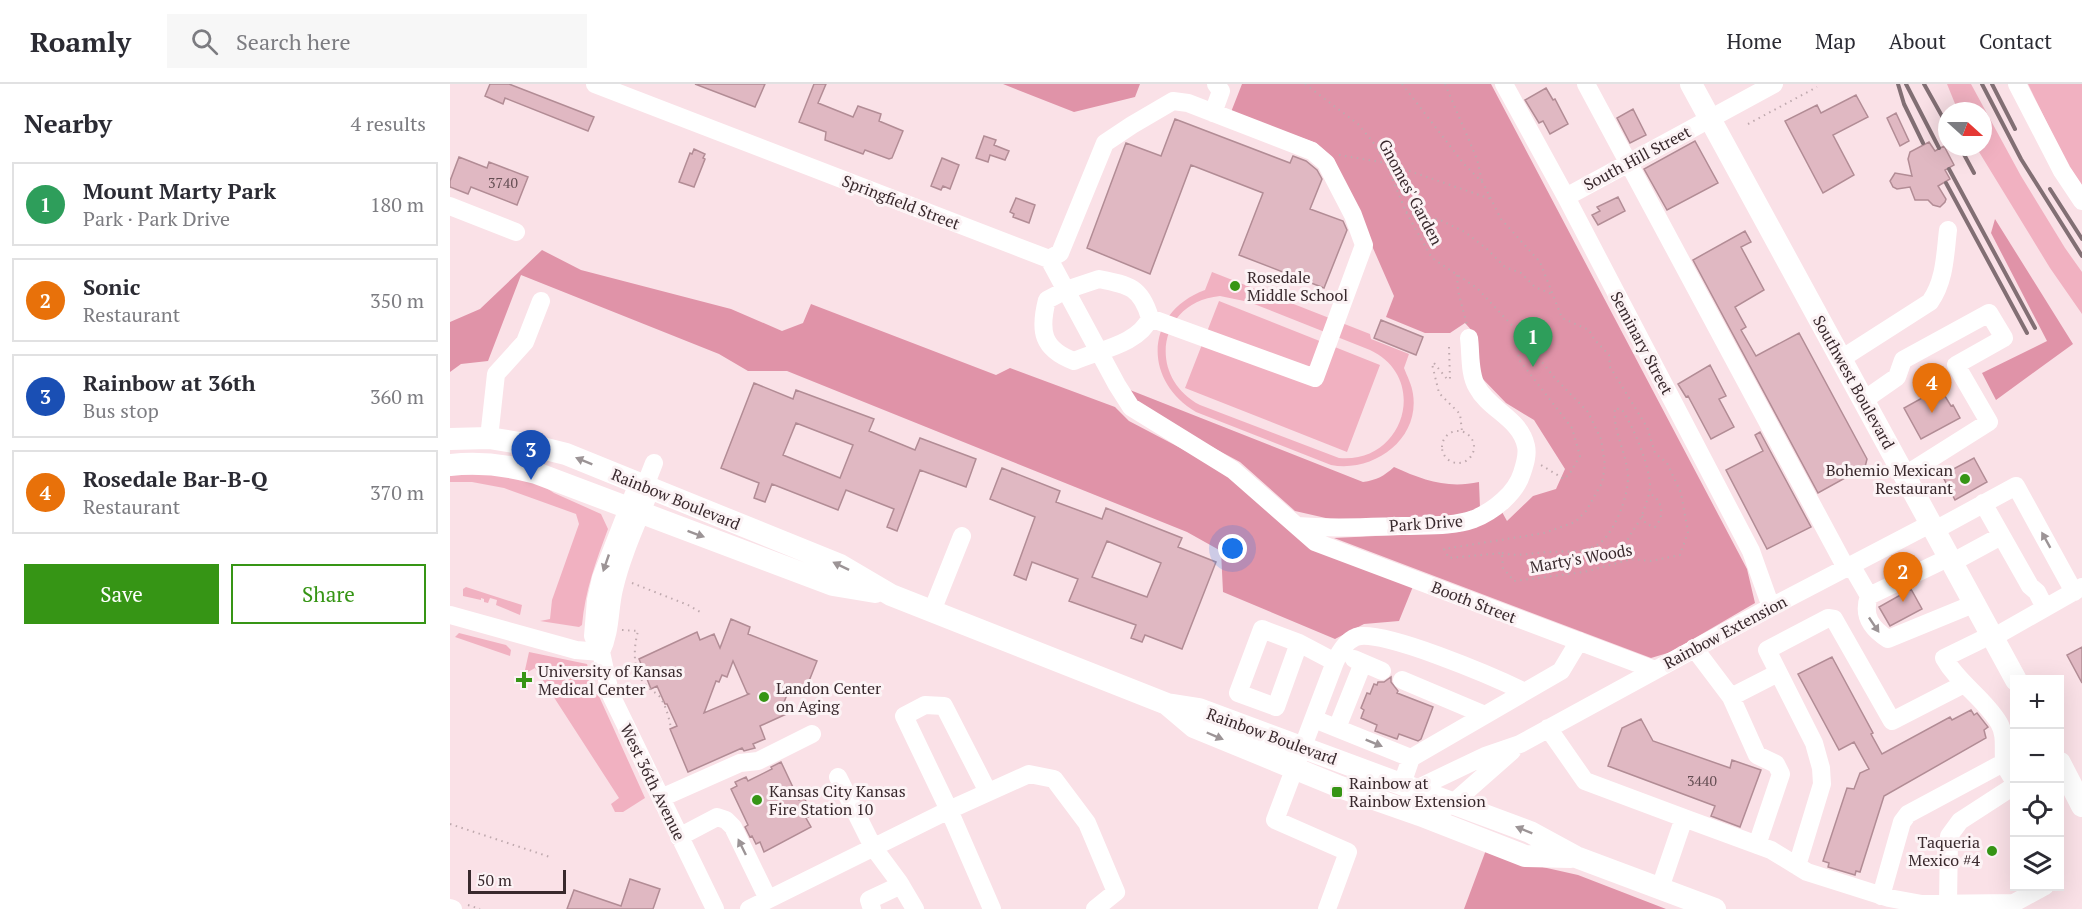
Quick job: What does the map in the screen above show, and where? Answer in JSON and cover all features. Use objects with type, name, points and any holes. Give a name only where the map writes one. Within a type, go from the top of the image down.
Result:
[{"type":"main road","name":"Southwest Boulevard","points":[[1690,84],[2013,675]]},
{"type":"main road","name":"Rainbow Boulevard","points":[[450,439],[489,438],[566,454],[840,565],[891,595],[1167,704],[1199,709],[1530,832],[1576,857],[1715,909]]},
{"type":"main road","name":"Rainbow Boulevard","points":[[450,465],[467,463],[523,469],[833,585],[891,595]]},
{"type":"main road","name":"Rainbow Boulevard","points":[[1167,704],[1194,727],[1295,770],[1525,856],[1576,857]]},
{"type":"main road","points":[[2070,774],[2082,806]]},
{"type":"street","name":"Springfield Street","points":[[595,84],[1049,259]]},
{"type":"street","points":[[1098,351],[1049,259],[1060,253],[1105,143],[1173,101],[1181,84]]},
{"type":"street","points":[[1213,113],[1221,91],[1216,84]]},
{"type":"street","name":"Seminary Street","points":[[1504,84],[1566,197],[1751,551],[1771,607]]},
{"type":"street","points":[[1586,84],[1849,566],[1869,596]]},
{"type":"street","name":"South Hill Street","points":[[1566,197],[1774,84]]},
{"type":"street","points":[[2017,84],[2062,171],[2082,201]]},
{"type":"street","points":[[1150,318],[1315,378],[1364,245],[1353,214],[1326,163],[1312,151],[1188,103],[1173,101]]},
{"type":"street","points":[[450,206],[516,232]]},
{"type":"street","points":[[1841,359],[1930,302],[1942,278],[1948,230]]},
{"type":"street","points":[[1099,279],[1133,289],[1145,300],[1150,318],[1146,328],[1135,336],[1074,361],[1060,356],[1047,342],[1041,321],[1047,300],[1066,290],[1099,279]]},
{"type":"street","points":[[489,438],[496,374],[525,342],[541,301]]},
{"type":"street","points":[[1864,400],[1897,377],[1903,360],[1989,313],[2004,338],[1956,365],[1989,422],[1905,475]]},
{"type":"street","points":[[1469,338],[1477,389],[1510,419],[1521,433],[1526,446],[1526,461]]},
{"type":"street","name":"Booth Street","points":[[1098,351],[1131,407],[1233,470],[1315,542],[1655,670]]},
{"type":"street","name":"Park Drive","points":[[1297,526],[1322,528],[1453,524],[1475,518],[1502,502],[1520,480],[1526,461]]},
{"type":"street","name":"West 36th Avenue","points":[[654,463],[635,511],[614,587],[609,612],[608,636],[601,652],[610,693],[715,909]]},
{"type":"street","name":"Rainbow Extension","points":[[1409,787],[1520,744],[1849,566],[2016,486],[2078,589]]},
{"type":"street","points":[[1983,503],[2045,608]]},
{"type":"street","points":[[932,611],[963,536]]},
{"type":"street","points":[[1976,603],[1888,639],[1877,632],[1868,619],[1866,606],[1869,596],[2001,536]]},
{"type":"street","points":[[2013,783],[2003,763],[2001,727],[1981,699],[1950,668],[1944,657],[1983,639],[1994,637],[2078,589]]},
{"type":"street","points":[[450,615],[576,650],[601,652]]},
{"type":"street","points":[[1797,866],[1822,784],[1821,768],[1814,743],[1767,650],[1828,618],[1834,619],[1892,721],[1964,684]]},
{"type":"street","points":[[1327,909],[1348,852],[1275,820],[1337,657],[1346,645],[1356,637],[1390,639],[1485,674],[1523,691]]},
{"type":"street","points":[[1411,758],[1561,671],[1579,641]]},
{"type":"street","points":[[1299,643],[1382,671]]},
{"type":"street","points":[[1694,648],[1731,698],[1757,755],[1776,764],[1781,774],[1757,845]]},
{"type":"street","points":[[1337,728],[1363,663]]},
{"type":"street","points":[[1731,698],[1778,673]]},
{"type":"street","points":[[1402,680],[1485,715]]},
{"type":"street","points":[[988,792],[944,706],[925,705],[904,716],[949,810],[992,909]]},
{"type":"street","points":[[1314,719],[1411,758]]},
{"type":"street","points":[[1548,728],[1584,781],[1771,850],[1807,872],[1881,896],[1922,904],[2014,903],[2036,891]]},
{"type":"street","points":[[661,798],[740,763],[758,761],[812,734]]},
{"type":"street","name":"Rainbow Extension","points":[[1420,815],[1443,809],[1453,803],[1520,744]]},
{"type":"street","points":[[1409,787],[1411,758]]},
{"type":"street","points":[[1881,896],[1902,822],[1908,814],[2003,763]]},
{"type":"street","points":[[749,909],[899,834],[1029,774],[1054,778],[1087,823],[1116,892],[1095,909]]},
{"type":"street","points":[[838,777],[873,847],[901,885],[915,909]]},
{"type":"street","points":[[1948,904],[1949,836],[1960,821],[2010,787]]},
{"type":"street","points":[[680,837],[717,817],[726,820],[733,828],[768,899]]},
{"type":"street","points":[[1660,888],[1684,818]]},
{"type":"street","points":[[872,909],[869,900],[901,885]]},
{"type":"path","name":"Gnomes' Garden","points":[[1305,84],[1358,124],[1373,142],[1386,163],[1406,212],[1432,258],[1477,288],[1521,335]]},
{"type":"path","name":"Marty's Woods","points":[[1402,84],[1464,164],[1483,183],[1501,219],[1540,262],[1562,318],[1589,330],[1609,355],[1610,367],[1647,427],[1656,453],[1667,463],[1680,493],[1688,532],[1680,555],[1651,561],[1632,559],[1584,572],[1514,582],[1503,568],[1502,554],[1449,558],[1443,549],[1544,533],[1575,522],[1586,512],[1602,483],[1605,465],[1601,439],[1588,412],[1553,376],[1521,335]]},
{"type":"path","points":[[1445,84],[1477,159],[1483,183]]},
{"type":"path","points":[[1748,124],[1816,87]]},
{"type":"path","points":[[1312,151],[1386,163],[1491,200]]},
{"type":"path","points":[[1406,212],[1440,220],[1465,232],[1505,267],[1521,273],[1535,287],[1554,296]]},
{"type":"path","points":[[1457,275],[1458,291],[1469,338]]},
{"type":"path","points":[[1521,335],[1514,340],[1520,361],[1572,428],[1580,456],[1570,473],[1564,478],[1546,466],[1526,461]]},
{"type":"path","points":[[1449,347],[1450,379],[1447,379],[1433,362],[1432,364],[1439,393],[1460,414],[1462,431],[1472,440],[1474,447],[1467,460],[1453,462],[1447,459],[1442,446],[1448,434],[1462,431]]},
{"type":"path","points":[[1502,554],[1516,556],[1583,551],[1596,547],[1607,538],[1627,493],[1628,475],[1614,418],[1615,408],[1622,410],[1629,419],[1644,457],[1650,488],[1642,516],[1627,536],[1625,548],[1632,559]]},
{"type":"path","points":[[1642,516],[1646,524],[1655,527],[1661,521],[1662,507],[1656,497],[1648,493]]},
{"type":"path","points":[[627,582],[688,605],[700,612]]},
{"type":"path","points":[[616,629],[638,631],[634,659],[648,688],[659,695],[671,728]]},
{"type":"path","points":[[450,824],[550,856]]},
{"type":"shaded area","points":[[1003,84],[1140,84],[1135,97],[1074,112]]},
{"type":"shaded area","points":[[1242,84],[1491,84],[1747,569],[1755,603],[1671,652],[1651,658],[1334,538],[1459,532],[1502,512],[1507,521],[1533,496],[1556,489],[1565,469],[1534,420],[1506,403],[1479,375],[1474,333],[1465,323],[1450,333],[1425,333],[1386,317],[1394,296],[1334,159],[1316,143],[1231,112]]},
{"type":"shaded area","points":[[1947,84],[1971,84],[1981,102],[1954,102]]},
{"type":"shaded area","points":[[2028,84],[2082,84],[2082,186],[2065,160]]},
{"type":"shaded area","points":[[1992,123],[2021,176],[2082,272],[2082,314],[2050,268],[1982,156],[1992,156]]},
{"type":"shaded area","points":[[1995,219],[2073,344],[1996,400],[1982,373],[2047,341],[1991,233]]},
{"type":"shaded area","points":[[542,250],[581,270],[731,309],[782,331],[803,323],[811,304],[996,375],[1010,368],[1115,407],[1129,421],[1209,463],[1236,481],[1296,534],[1414,584],[1399,621],[1364,624],[1335,639],[1223,592],[1221,551],[1187,532],[787,371],[748,371],[719,354],[521,275],[488,361],[461,364],[450,372],[450,322],[480,309]]},
{"type":"shaded area","points":[[1212,272],[1370,334],[1371,339],[1409,354],[1404,368],[1411,384],[1413,411],[1409,426],[1401,439],[1390,450],[1363,464],[1331,465],[1196,412],[1178,398],[1166,383],[1159,365],[1158,347],[1162,330],[1171,314],[1185,300],[1205,290]],"holes":[[[1220,296],[1249,302],[1370,350],[1389,363],[1400,380],[1404,398],[1401,417],[1393,434],[1380,448],[1361,456],[1339,458],[1200,405],[1183,392],[1172,377],[1166,359],[1166,342],[1172,325],[1183,311],[1199,301]]]},
{"type":"shaded area","points":[[1219,301],[1380,365],[1347,452],[1185,388]]},
{"type":"shaded area","points":[[1130,390],[1363,482],[1380,477],[1394,467],[1415,476],[1446,484],[1479,482],[1480,508],[1456,516],[1352,524],[1295,511],[1240,462],[1150,414],[1128,395]]},
{"type":"shaded area","points":[[450,474],[502,475],[542,485],[554,493],[601,514],[608,529],[588,588],[582,625],[579,627],[540,621],[550,619],[552,600],[579,524],[576,514],[504,488],[472,482],[450,482]]},
{"type":"shaded area","points":[[466,587],[522,605],[520,615],[496,605],[497,600],[490,598],[488,603],[481,598],[481,600],[463,596],[463,589]]},
{"type":"shaded area","points":[[459,633],[506,645],[511,650],[510,656],[455,637]]},
{"type":"shaded area","points":[[529,652],[587,664],[589,671],[586,672],[594,694],[598,694],[645,798],[623,812],[615,812],[611,804],[619,798],[535,668],[528,672],[525,670]]},
{"type":"shaded area","points":[[1486,850],[1529,864],[1578,875],[1666,909],[1464,909]]},
{"type":"building","points":[[490,84],[509,84],[594,117],[588,131],[505,98],[503,104],[485,96]]},
{"type":"building","points":[[695,84],[765,84],[755,107]]},
{"type":"building","points":[[814,84],[826,84],[818,103],[853,117],[858,106],[881,114],[879,121],[903,131],[892,158],[889,159],[865,150],[863,154],[825,140],[826,132],[799,122]]},
{"type":"building","points":[[1546,88],[1553,100],[1555,99],[1568,124],[1550,134],[1543,121],[1539,123],[1525,100]]},
{"type":"building","points":[[1856,95],[1868,117],[1833,135],[1854,175],[1823,193],[1785,121],[1817,105],[1821,113]]},
{"type":"building","points":[[1633,109],[1646,135],[1630,143],[1617,118]]},
{"type":"building","points":[[1896,113],[1909,141],[1900,146],[1887,118]]},
{"type":"building","name":"Rosedale Middle School","points":[[1175,119],[1290,163],[1293,156],[1306,161],[1317,170],[1322,179],[1310,209],[1343,221],[1347,230],[1324,288],[1239,255],[1263,193],[1191,165],[1150,274],[1087,248],[1126,143],[1161,156]]},
{"type":"building","points":[[984,136],[996,140],[994,145],[1009,151],[1005,160],[990,155],[988,162],[976,158]]},
{"type":"building","points":[[1695,141],[1718,183],[1667,210],[1644,169]]},
{"type":"building","points":[[1929,142],[1935,151],[1938,149],[1938,156],[1949,156],[1954,165],[1945,170],[1950,179],[1938,186],[1946,199],[1940,207],[1928,200],[1915,200],[1910,187],[1897,189],[1893,187],[1890,181],[1895,173],[1912,176],[1908,159],[1910,152]]},
{"type":"building","points":[[694,149],[705,154],[703,158],[705,159],[694,187],[679,182],[690,153],[692,154]]},
{"type":"building","points":[[459,157],[487,168],[489,162],[528,177],[517,205],[471,187],[468,194],[450,187]]},
{"type":"building","points":[[942,158],[959,165],[950,189],[943,186],[941,190],[931,186]]},
{"type":"building","points":[[1618,197],[1625,211],[1598,225],[1592,215],[1600,211],[1597,207]]},
{"type":"building","points":[[1016,198],[1035,205],[1029,223],[1013,217],[1014,214],[1010,212]]},
{"type":"building","points":[[1745,231],[1751,242],[1741,247],[1764,290],[1735,307],[1746,327],[1741,330],[1756,356],[1799,333],[1867,459],[1865,467],[1818,493],[1693,260]]},
{"type":"building","points":[[1381,320],[1423,337],[1416,355],[1374,338]]},
{"type":"building","points":[[1710,365],[1726,396],[1719,399],[1734,427],[1711,439],[1688,396],[1686,397],[1678,384]]},
{"type":"building","points":[[754,383],[793,399],[796,390],[874,419],[869,431],[915,450],[920,438],[976,459],[966,487],[920,470],[897,531],[887,527],[894,509],[846,490],[838,510],[772,484],[765,502],[754,498],[759,483],[721,468]],"holes":[[[796,423],[853,445],[840,478],[783,455]]]},
{"type":"building","points":[[1940,388],[1960,418],[1921,439],[1904,408]]},
{"type":"building","points":[[1760,432],[1811,527],[1767,549],[1726,470],[1763,451],[1755,435]]},
{"type":"building","name":"Bohemio Mexican Restaurant","points":[[1974,458],[1987,482],[1955,500],[1942,475]]},
{"type":"building","points":[[1002,468],[1060,491],[1056,502],[1102,519],[1106,508],[1182,538],[1178,547],[1216,562],[1182,649],[1145,635],[1142,642],[1131,638],[1136,625],[1069,601],[1078,579],[1032,562],[1026,580],[1014,575],[1035,517],[990,499]],"holes":[[[1107,541],[1161,563],[1147,597],[1092,577]]]},
{"type":"building","points":[[1911,589],[1922,609],[1890,626],[1879,607]]},
{"type":"building","name":"Landon Center on Aging","points":[[731,619],[750,627],[748,634],[817,661],[805,691],[791,685],[782,707],[793,711],[760,726],[765,739],[753,744],[755,748],[744,751],[742,748],[688,772],[670,729],[677,726],[657,686],[651,689],[639,659],[697,632],[700,640],[714,634],[720,648]],"holes":[[[733,661],[749,694],[704,713],[716,681],[719,682],[722,675],[727,677]]]},
{"type":"building","points":[[2082,647],[2082,683],[2067,655]]},
{"type":"building","points":[[1832,657],[1882,754],[1950,717],[1952,720],[1971,710],[1974,715],[1977,713],[1988,727],[1984,730],[1986,738],[1884,796],[1860,872],[1856,871],[1855,875],[1828,867],[1829,863],[1823,861],[1847,788],[1854,789],[1860,773],[1869,769],[1854,742],[1839,750],[1798,674]]},
{"type":"building","points":[[1391,677],[1397,693],[1433,707],[1421,739],[1418,741],[1399,734],[1397,739],[1375,731],[1377,725],[1361,718],[1364,710],[1361,708],[1367,693],[1370,694],[1374,684],[1377,685],[1378,682],[1384,682]]},
{"type":"building","points":[[1641,719],[1653,741],[1730,768],[1732,760],[1761,770],[1740,827],[1711,816],[1715,806],[1608,766],[1622,728]]},
{"type":"building","points":[[781,762],[799,800],[804,797],[812,815],[806,818],[811,827],[764,852],[760,842],[756,844],[752,836],[750,837],[745,827],[748,825],[731,789],[737,786],[735,782],[746,777],[748,781]]},
{"type":"building","points":[[630,879],[660,889],[653,909],[567,909],[574,890],[621,906]]},
{"type":"railway","points":[[1898,84],[1904,104],[1923,143]]},
{"type":"railway","points":[[1906,84],[1938,146]]},
{"type":"railway","points":[[1924,84],[1938,109]]},
{"type":"railway","points":[[1982,84],[2021,159],[2082,256]]},
{"type":"railway","points":[[1992,84],[2015,129]]},
{"type":"railway","points":[[1965,156],[1974,173]]},
{"type":"railway","points":[[1949,169],[2035,328]]},
{"type":"railway","points":[[1946,183],[2027,333]]},
{"type":"railway","points":[[2050,189],[2082,239]]},
{"type":"place","name":"Rosedale Middle School","points":[[1235,286]]},
{"type":"place","name":"Mount Marty Park","points":[[1533,367]]},
{"type":"place","name":"Rosedale Bar-B-Q","points":[[1932,413]]},
{"type":"place","name":"Bohemio Mexican Restaurant","points":[[1965,479]]},
{"type":"place","name":"Rainbow at 36th","points":[[531,480]]},
{"type":"place","name":"Sonic","points":[[1903,602]]},
{"type":"place","name":"University of Kansas Medical Center","points":[[524,680]]},
{"type":"place","name":"Landon Center on Aging","points":[[764,697]]},
{"type":"place","name":"Rainbow at Rainbow Extension","points":[[1337,792]]},
{"type":"place","name":"Kansas City Kansas Fire Station 10","points":[[757,800]]},
{"type":"place","name":"Taqueria Mexico #4","points":[[1992,851]]}]
